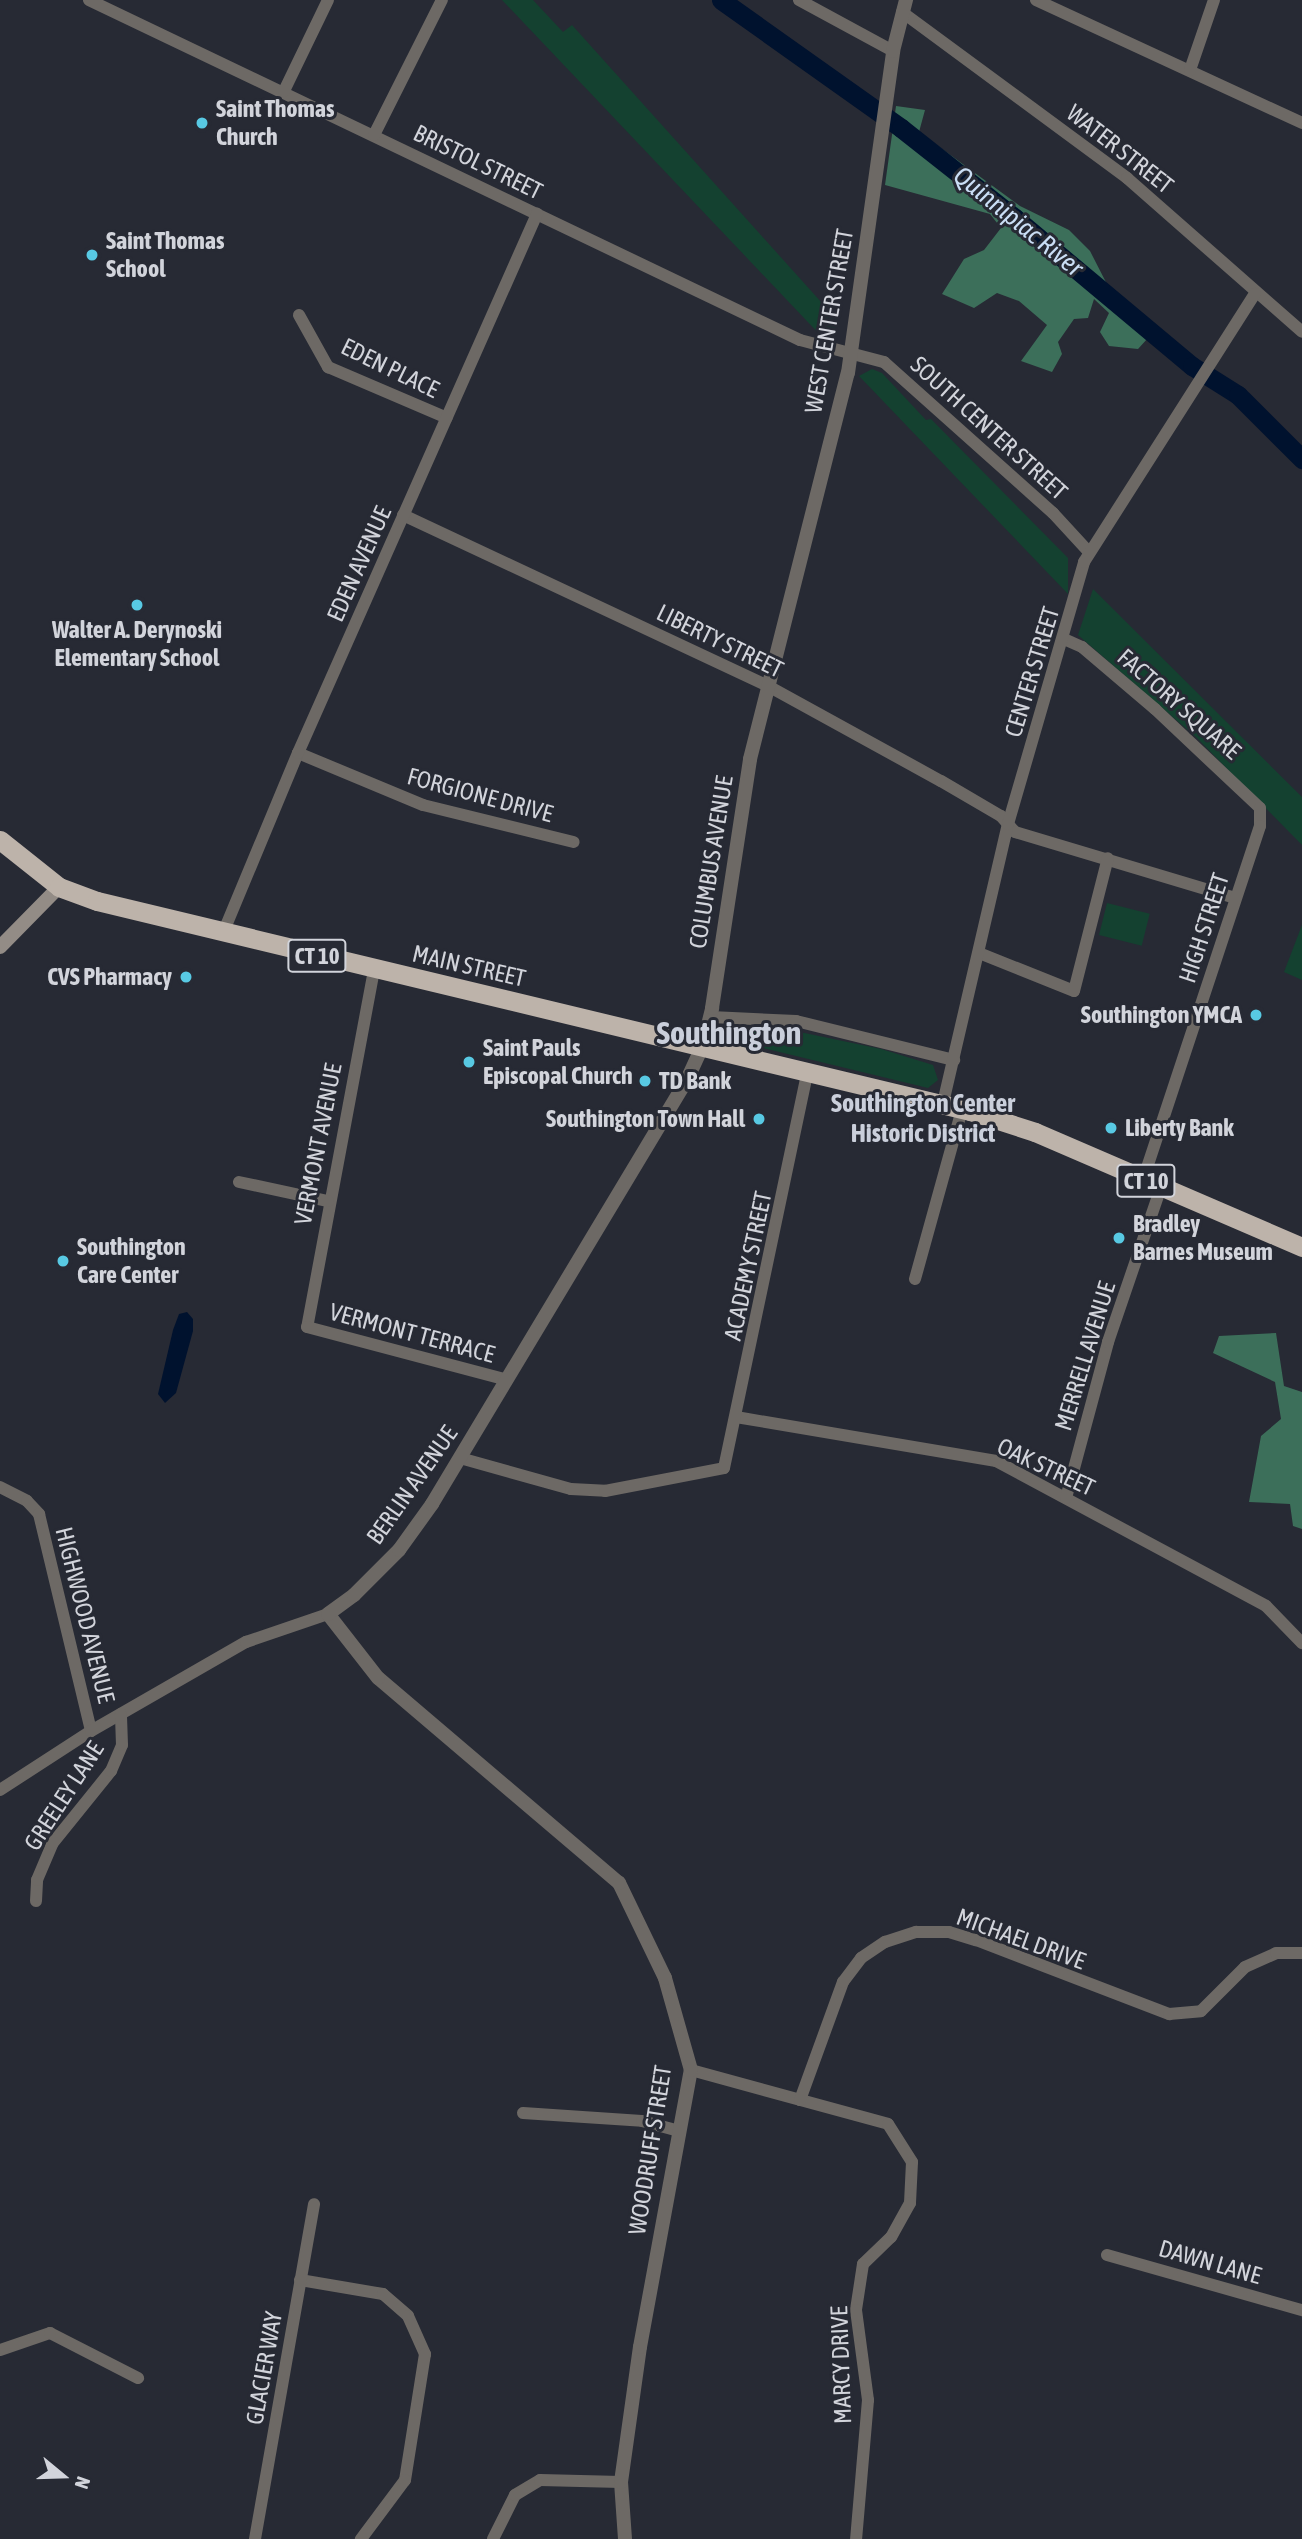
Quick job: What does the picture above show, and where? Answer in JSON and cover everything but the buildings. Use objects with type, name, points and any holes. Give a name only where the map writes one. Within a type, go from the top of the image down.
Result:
[{"type":"highway","name":"MAIN STREET","points":[[0,840],[59,887],[223,933],[943,1103]]},
{"type":"highway","name":"CT 10","points":[[943,1103],[1035,1132],[1302,1247]]},
{"type":"main road","points":[[0,947],[59,887]]},
{"type":"street","name":"BRISTOL STREET","points":[[89,0],[106,3],[800,340],[851,354]]},
{"type":"street","points":[[284,91],[328,0]]},
{"type":"street","points":[[374,135],[442,0]]},
{"type":"street","points":[[799,0],[893,51]]},
{"type":"street","points":[[1036,0],[1302,123]]},
{"type":"street","points":[[1190,70],[1214,0]]},
{"type":"street","name":"WEST CENTER STREET","points":[[768,686],[851,354],[893,51],[904,6]]},
{"type":"street","name":"WATER STREET","points":[[904,6],[1127,178],[1255,294],[1302,332]]},
{"type":"street","name":"EDEN AVENUE","points":[[223,933],[298,753],[537,214]]},
{"type":"street","name":"CENTER STREET","points":[[943,1103],[1008,824],[1088,551],[1255,294]]},
{"type":"street","name":"EDEN PLACE","points":[[299,315],[328,367],[447,418]]},
{"type":"street","name":"SOUTH CENTER STREET","points":[[851,354],[873,357],[898,372],[1053,513],[1088,551]]},
{"type":"street","name":"LIBERTY STREET","points":[[403,515],[768,686],[941,781],[1008,824],[1015,832],[1235,898]]},
{"type":"street","name":"FACTORY SQUARE","points":[[1064,639],[1082,647],[1146,701],[1260,808]]},
{"type":"street","name":"COLUMBUS AVENUE","points":[[703,1045],[711,1017],[742,802],[768,686]]},
{"type":"street","name":"FORGIONE DRIVE","points":[[298,753],[423,805],[574,842]]},
{"type":"street","name":"HIGH STREET","points":[[1152,1183],[1235,898],[1259,826],[1260,808]]},
{"type":"street","points":[[979,953],[1073,991],[1108,858]]},
{"type":"street","name":"VERMONT AVENUE","points":[[307,1327],[328,1201],[374,970]]},
{"type":"street","points":[[711,1017],[796,1021],[954,1060]]},
{"type":"street","name":"BERLIN AVENUE","points":[[0,1790],[91,1731],[246,1642],[328,1614],[399,1550],[460,1458],[507,1380],[686,1082],[703,1045]]},
{"type":"street","name":"ACADEMY STREET","points":[[460,1458],[571,1489],[605,1491],[724,1468],[808,1071]]},
{"type":"street","points":[[915,1279],[962,1109]]},
{"type":"street","points":[[239,1182],[328,1201]]},
{"type":"street","name":"MERRELL AVENUE","points":[[1066,1498],[1152,1183]]},
{"type":"street","name":"VERMONT TERRACE","points":[[307,1327],[507,1380]]},
{"type":"street","name":"OAK STREET","points":[[736,1417],[996,1461],[1266,1606],[1302,1643]]},
{"type":"street","name":"HIGHWOOD AVENUE","points":[[0,1487],[27,1501],[38,1514],[91,1731]]},
{"type":"street","name":"WOODRUFF STREET","points":[[328,1614],[378,1678],[619,1884],[665,1978],[691,2070],[640,2347],[621,2482],[625,2539]]},
{"type":"street","name":"GREELEY LANE","points":[[36,1901],[37,1880],[52,1844],[111,1771],[122,1745],[121,1714]]},
{"type":"street","name":"MICHAEL DRIVE","points":[[800,2100],[843,1982],[861,1958],[877,1947],[916,1932],[949,1932],[976,1940],[1169,2014],[1200,2011],[1245,1967],[1276,1954],[1302,1953]]},
{"type":"street","name":"MARCY DRIVE","points":[[691,2070],[888,2124],[912,2162],[910,2203],[891,2237],[863,2264],[856,2310],[868,2400],[856,2539]]},
{"type":"street","points":[[523,2113],[642,2121],[679,2131]]},
{"type":"street","name":"GLACIER WAY","points":[[255,2539],[314,2204]]},
{"type":"street","name":"DAWN LANE","points":[[1107,2255],[1302,2310]]},
{"type":"street","points":[[300,2280],[383,2294],[408,2316],[425,2354],[405,2480],[360,2539]]},
{"type":"street","points":[[0,2350],[50,2333],[138,2378]]},
{"type":"street","points":[[493,2539],[515,2495],[540,2480],[621,2482]]},
{"type":"green space","points":[[502,0],[533,0],[563,32],[572,25],[840,323],[823,338]]},
{"type":"green space","points":[[896,106],[925,110],[919,132],[1020,206],[1069,230],[1090,251],[1112,294],[1199,361],[1191,374],[1148,338],[1138,349],[1109,346],[1100,332],[1109,313],[1094,299],[1088,318],[1074,319],[1058,342],[1062,354],[1052,372],[1021,361],[1047,325],[1019,301],[997,293],[974,308],[942,294],[964,259],[984,250],[1001,228],[990,214],[885,185]]},
{"type":"green space","points":[[872,369],[882,373],[926,420],[931,419],[1068,558],[1068,594],[859,376]]},
{"type":"green space","points":[[1093,589],[1302,797],[1302,845],[1197,738],[1078,635]]},
{"type":"green space","points":[[1107,903],[1150,914],[1142,946],[1099,935]]},
{"type":"green space","points":[[1302,925],[1302,980],[1284,972]]},
{"type":"green space","points":[[737,1025],[795,1031],[881,1049],[933,1065],[938,1080],[928,1088],[726,1039],[726,1028]]},
{"type":"green space","points":[[1276,1333],[1284,1386],[1302,1392],[1302,1529],[1293,1526],[1290,1504],[1249,1502],[1261,1436],[1281,1419],[1275,1382],[1213,1353],[1219,1336]]},
{"type":"water","points":[[187,1312],[193,1319],[193,1331],[176,1393],[165,1403],[158,1394],[173,1330],[179,1314]]},
{"type":"waterway","name":"Quinnipiac River","points":[[721,0],[901,128],[1015,218],[1192,366],[1238,395],[1302,459]]},
{"type":"place","name":"Saint Thomas Church","points":[[202,123]]},
{"type":"place","name":"Saint Thomas School","points":[[92,255]]},
{"type":"place","name":"Walter A. Derynoski Elementary School","points":[[137,605]]},
{"type":"place","name":"CVS Pharmacy","points":[[186,977]]},
{"type":"place","name":"Southington YMCA","points":[[1256,1015]]},
{"type":"place","name":"Saint Pauls Episcopal Church","points":[[469,1062]]},
{"type":"place","name":"TD Bank","points":[[645,1081]]},
{"type":"place","name":"Southington Town Hall","points":[[759,1119]]},
{"type":"place","name":"Liberty Bank","points":[[1111,1128]]},
{"type":"place","name":"Bradley Barnes Museum","points":[[1119,1238]]},
{"type":"place","name":"Southington Care Center","points":[[63,1261]]},
{"type":"district","name":"Southington","points":[[729,1033]]},
{"type":"district","name":"Southington Center Historic District","points":[[923,1119]]}]
